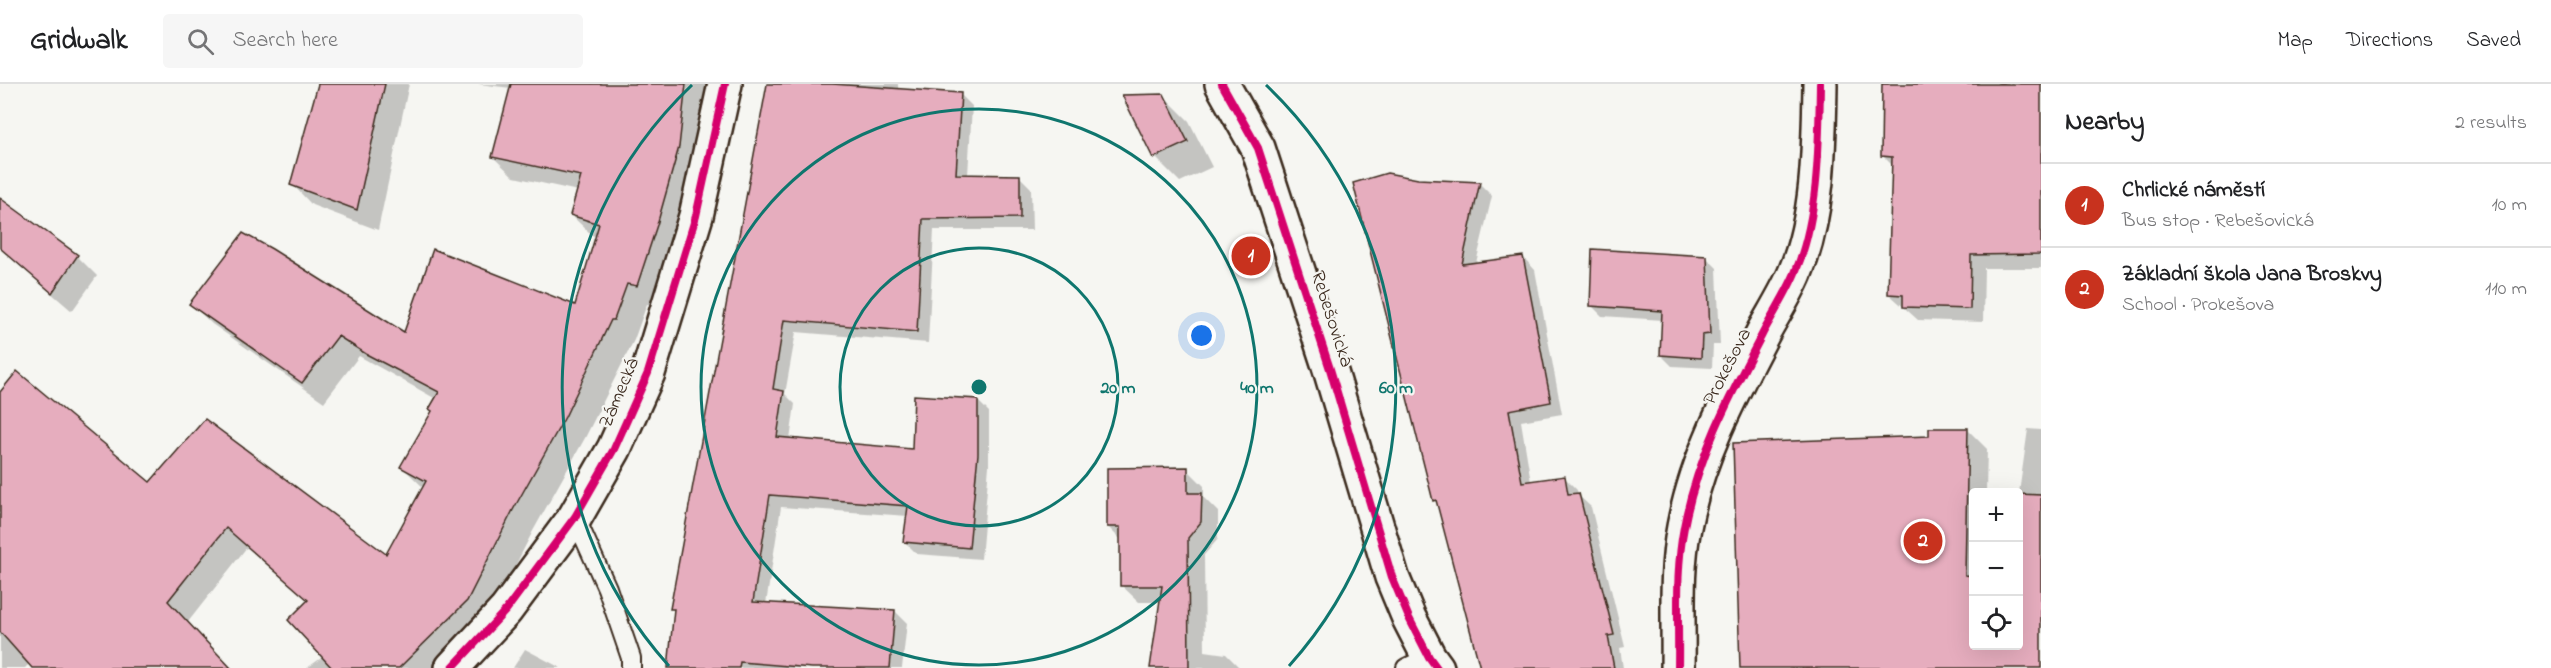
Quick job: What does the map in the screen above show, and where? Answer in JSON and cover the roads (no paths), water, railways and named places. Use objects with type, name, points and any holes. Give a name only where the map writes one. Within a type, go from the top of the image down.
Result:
[{"type":"street","name":"Zámecká","points":[[452,668],[506,610],[575,517],[614,449],[648,373],[696,216],[725,84]]},
{"type":"street","name":"Rebešovická","points":[[1222,84],[1258,148],[1330,369],[1392,577],[1424,664]]},
{"type":"street","name":"Prokešova","points":[[1678,668],[1679,574],[1683,527],[1702,463],[1729,398],[1796,272],[1813,208],[1819,135],[1820,84]]},
{"type":"lane","points":[[575,517],[607,588],[631,658],[631,668]]},
{"type":"place","name":"Chrlické náměstí","points":[[1251,256]]},
{"type":"place","name":"Základní škola Jana Broskvy","points":[[1923,541]]}]
